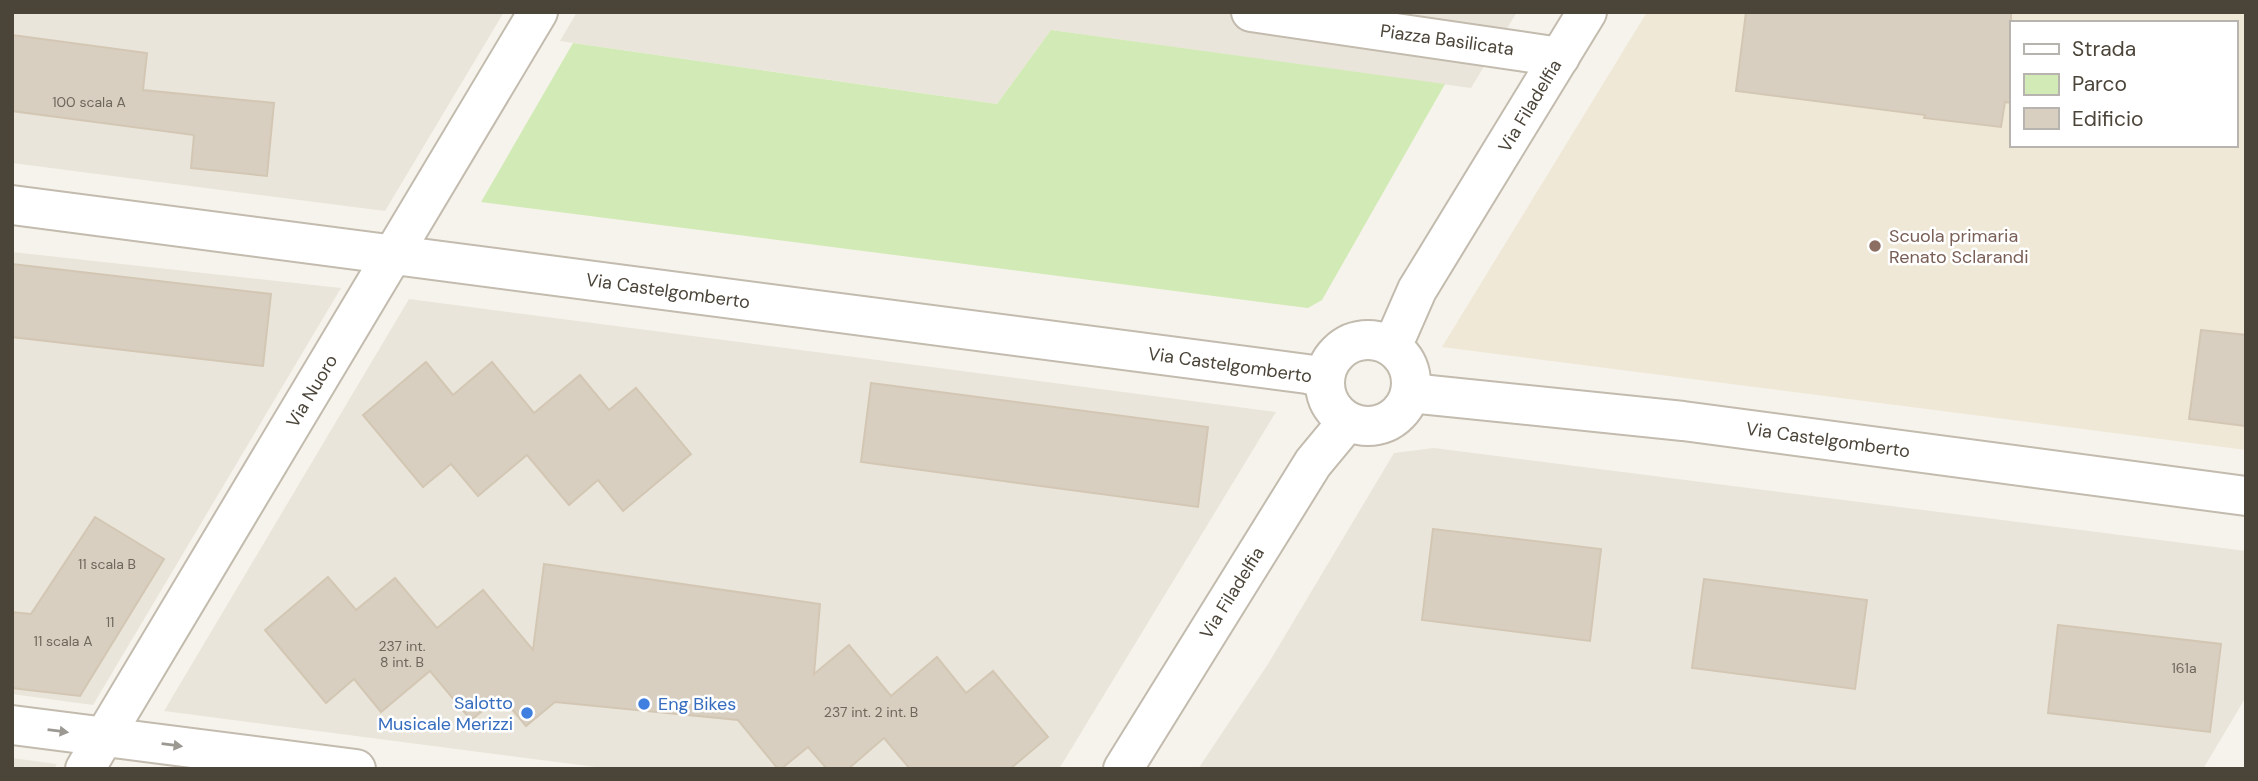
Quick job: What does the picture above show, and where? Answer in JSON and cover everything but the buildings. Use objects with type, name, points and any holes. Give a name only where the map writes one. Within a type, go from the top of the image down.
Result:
[{"type":"street","name":"Via Nuoro","points":[[95,753],[538,12]]},
{"type":"street","name":"Piazza Basilicata","points":[[1251,12],[1560,57]]},
{"type":"street","name":"Via Filadelfia","points":[[1392,348],[1417,290],[1587,12]]},
{"type":"street","name":"Via Castelgomberto","points":[[12,205],[1324,378]]},
{"type":"street","points":[[1373,340],[1392,348],[1403,358],[1409,372],[1410,393],[1404,408],[1389,421],[1367,428],[1348,422],[1336,414],[1327,400],[1324,378],[1331,359],[1354,341],[1373,340]]},
{"type":"street","name":"Via Castelgomberto","points":[[1410,393],[1683,421],[2246,496]]},
{"type":"street","name":"Via Filadelfia","points":[[1123,769],[1313,463],[1348,422]]},
{"type":"street","points":[[12,725],[95,753],[356,769]]},
{"type":"shaded area","points":[[12,12],[504,12],[385,211],[12,163]]},
{"type":"shaded area","points":[[577,12],[1517,12],[1471,88],[1051,30],[997,104],[560,41]]},
{"type":"shaded area","name":"Scuola primaria Renato Sclarandi","points":[[1647,12],[2246,12],[2246,450],[1442,347]]},
{"type":"shaded area","points":[[12,252],[341,288],[93,705],[12,694]]},
{"type":"shaded area","points":[[409,299],[1276,412],[1059,769],[611,769],[164,711]]},
{"type":"shaded area","points":[[1434,448],[2246,551],[2246,697],[2203,769],[1198,769],[1268,664],[1394,453]]},
{"type":"shaded area","points":[[12,758],[57,764],[54,769],[12,769]]},
{"type":"green space","points":[[1051,30],[1445,84],[1322,300],[1308,308],[481,202],[573,43],[997,104]]},
{"type":"place","name":"Scuola primaria Renato Sclarandi","points":[[1875,246]]},
{"type":"place","name":"Eng Bikes","points":[[644,704]]},
{"type":"place","name":"Salotto Musicale Merizzi","points":[[527,713]]}]
